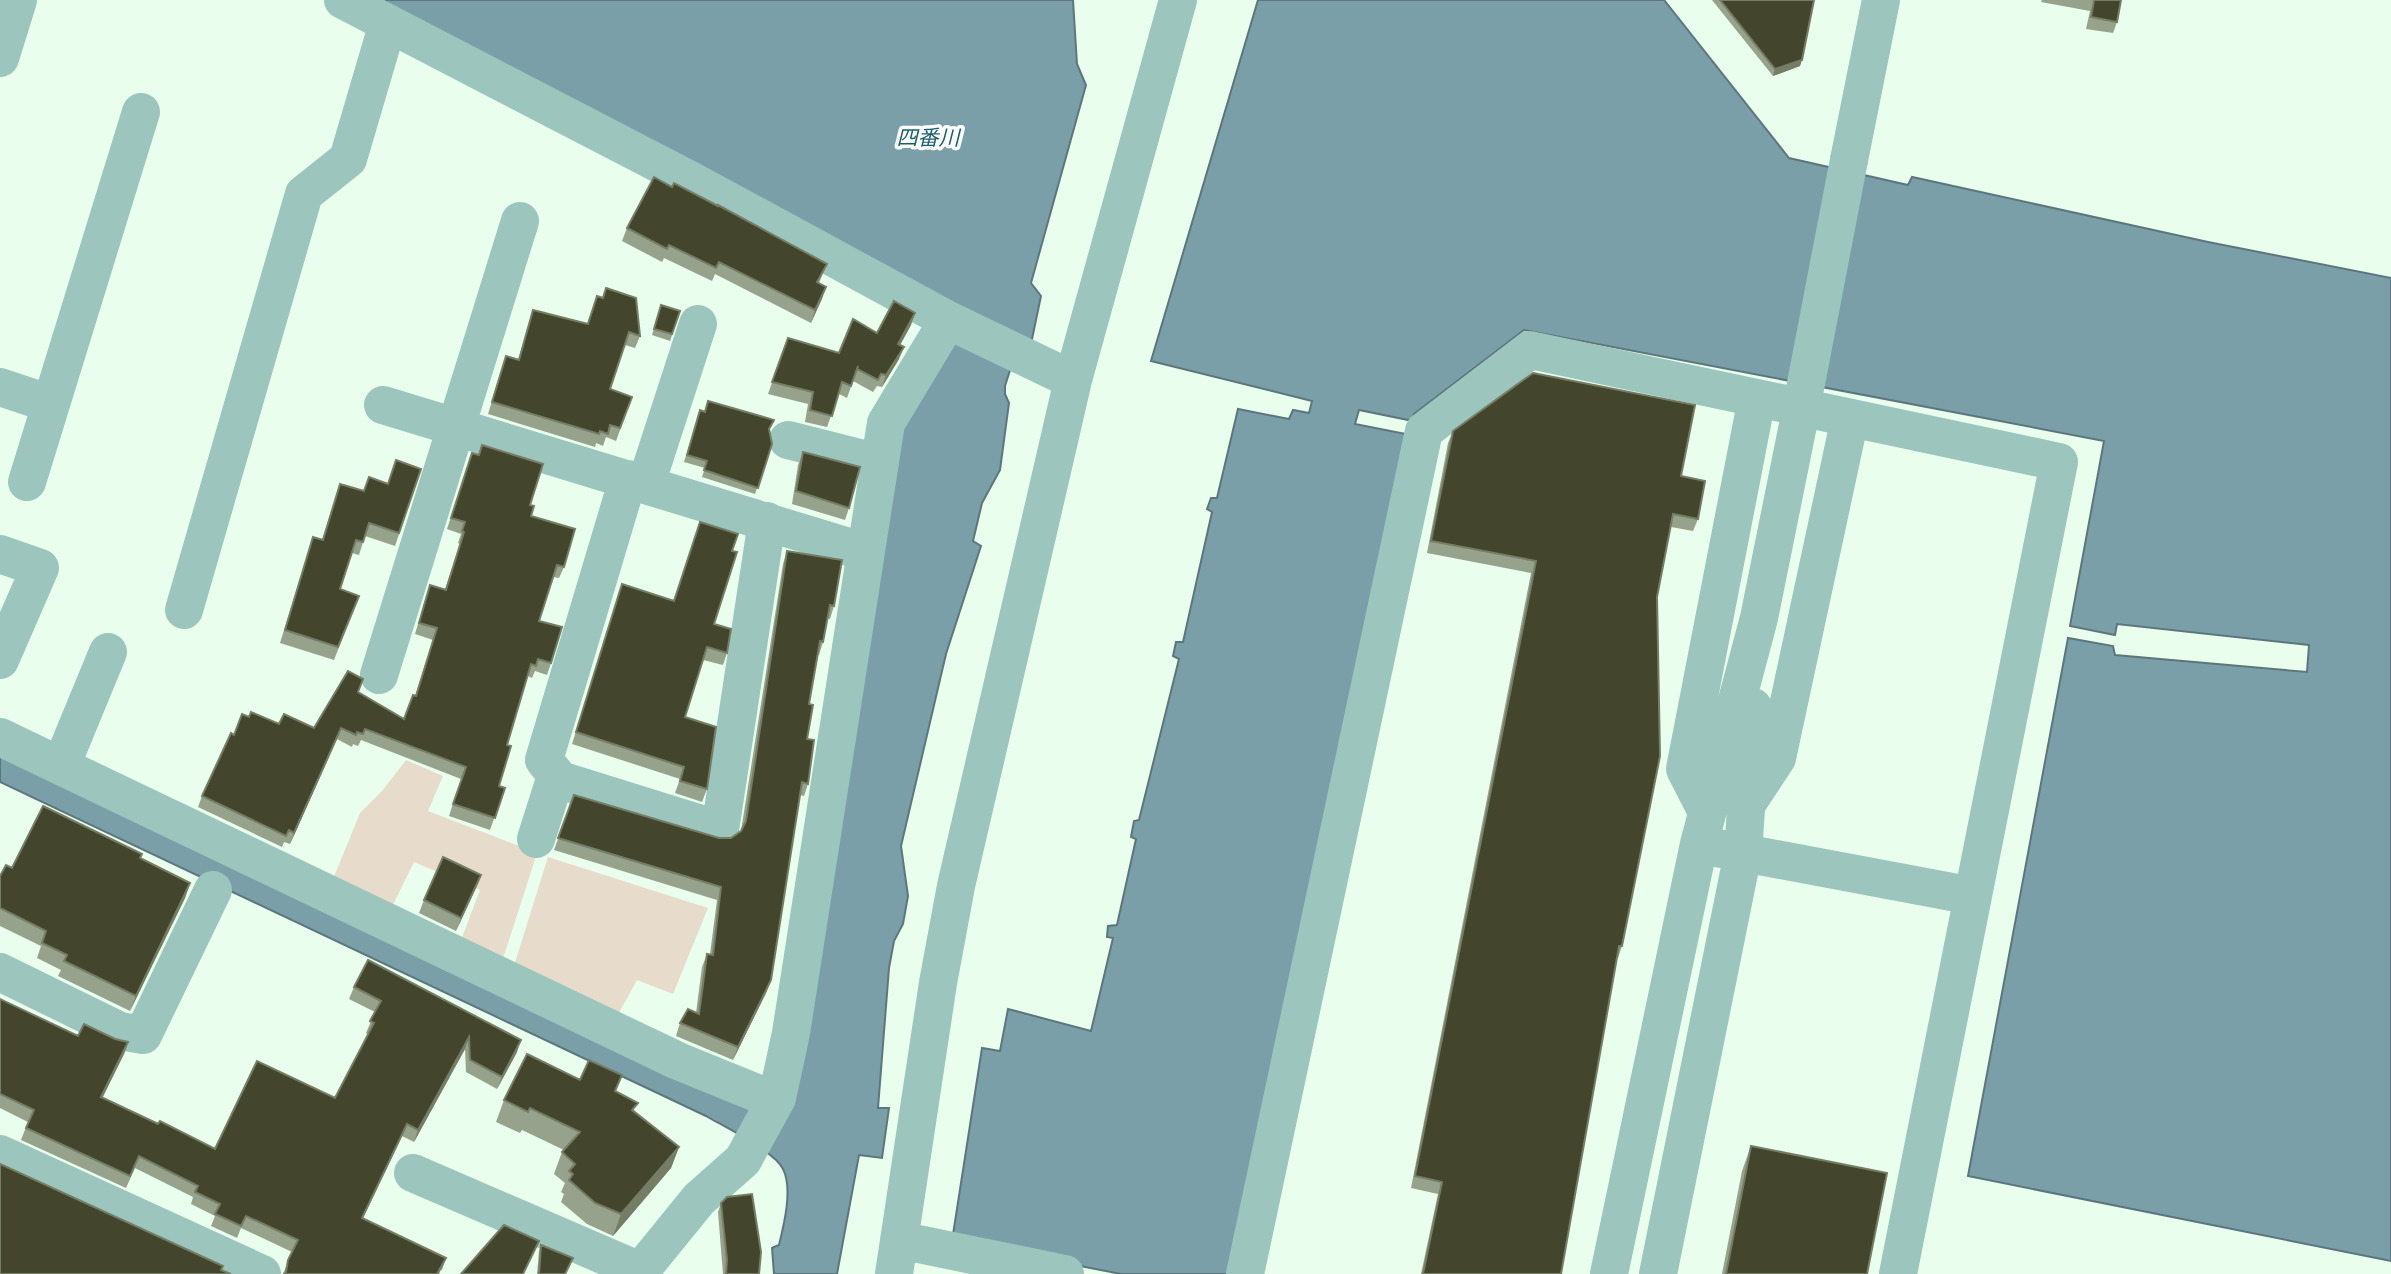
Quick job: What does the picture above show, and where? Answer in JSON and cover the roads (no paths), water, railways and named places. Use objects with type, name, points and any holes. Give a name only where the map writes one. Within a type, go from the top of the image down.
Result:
[{"type":"street","points":[[0,58],[18,0]]},
{"type":"street","points":[[343,0],[694,182],[953,323],[1073,380]]},
{"type":"street","points":[[1065,1274],[896,1257],[937,984],[956,886],[1073,380],[1178,0]]},
{"type":"street","points":[[1609,1274],[1703,828],[1759,618],[1881,0]]},
{"type":"street","points":[[184,610],[304,194],[348,159],[388,23]]},
{"type":"street","points":[[27,482],[141,112]]},
{"type":"street","points":[[379,675],[520,221]]},
{"type":"street","points":[[413,1173],[639,1273],[699,1199],[743,1160],[752,1146],[775,1101],[792,1033],[886,424],[953,323]]},
{"type":"street","points":[[698,324],[637,481],[544,760],[560,780],[720,830],[766,521]]},
{"type":"street","points":[[1245,1274],[1424,431],[1530,350],[2059,462],[1898,1274]]},
{"type":"street","points":[[0,387],[51,404]]},
{"type":"street","points":[[1757,398],[1685,769],[1703,828],[1743,853],[1973,896]]},
{"type":"street","points":[[383,405],[865,552]]},
{"type":"street","points":[[1746,806],[1777,758],[1850,418]]},
{"type":"street","points":[[788,440],[879,463]]},
{"type":"street","points":[[0,554],[40,568],[0,660]]},
{"type":"street","points":[[1658,1274],[1743,853],[1759,618]]},
{"type":"street","points":[[61,766],[108,652]]},
{"type":"street","points":[[0,737],[678,1061],[775,1101]]},
{"type":"street","points":[[537,839],[556,776]]},
{"type":"street","points":[[0,972],[120,1031],[143,1035],[213,890]]},
{"type":"street","points":[[0,1154],[262,1274]]},
{"type":"water","name":"四番川","points":[[379,0],[1073,0],[1077,64],[1086,85],[1031,283],[1041,296],[1032,339],[1021,345],[1005,386],[1009,403],[1000,470],[982,503],[973,541],[981,546],[946,654],[901,846],[908,896],[903,924],[894,941],[889,968],[878,1108],[889,1108],[882,1158],[859,1155],[837,1274],[774,1274],[772,1248],[779,1245],[787,1207],[787,1186],[783,1169],[760,1147],[706,1116],[0,782],[0,751],[783,1110],[895,419],[966,316]]},
{"type":"water","points":[[1258,0],[1664,0],[1789,158],[1908,185],[1912,177],[2208,242],[2391,278],[2391,1261],[1968,1176],[2068,638],[2113,646],[2115,655],[2307,672],[2309,645],[2117,624],[2115,635],[2070,626],[2104,441],[1524,330],[1414,414],[1413,421],[1359,410],[1355,424],[1411,435],[1233,1274],[1121,1274],[952,1241],[982,1048],[1000,1051],[1008,1009],[1091,1031],[1113,938],[1107,937],[1108,926],[1117,925],[1136,839],[1131,837],[1134,821],[1139,820],[1179,659],[1173,656],[1176,642],[1183,642],[1212,512],[1207,509],[1211,498],[1217,498],[1238,409],[1289,419],[1293,410],[1309,413],[1312,401],[1151,361]]}]
